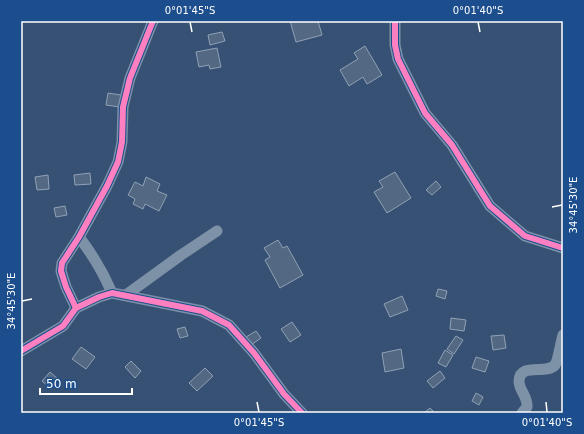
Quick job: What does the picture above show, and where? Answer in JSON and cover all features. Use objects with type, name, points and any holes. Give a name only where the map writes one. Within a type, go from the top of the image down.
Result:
[{"type":"street","points":[[76,308],[66,286],[61,270],[62,263],[79,237],[107,186],[118,162],[122,142],[124,107],[130,78],[153,21]]},
{"type":"street","points":[[395,21],[395,45],[398,59],[421,106],[425,113],[452,145],[490,206],[526,236],[563,248]]},
{"type":"street","points":[[126,295],[217,231]]},
{"type":"street","points":[[79,237],[93,255],[104,273],[112,293]]},
{"type":"street","points":[[21,351],[63,326],[76,308],[99,297],[112,293],[202,311],[229,325],[254,353],[284,394],[302,413]]},
{"type":"street","points":[[522,413],[527,407],[528,402],[519,383],[520,375],[526,370],[554,366],[557,361],[559,346],[563,335]]},
{"type":"building","points":[[290,21],[318,21],[322,35],[296,42]]},
{"type":"building","points":[[222,32],[225,41],[210,45],[208,35]]},
{"type":"building","points":[[365,46],[382,75],[367,84],[363,77],[349,86],[340,70],[358,59],[354,53]]},
{"type":"building","points":[[217,48],[221,67],[210,69],[209,65],[199,67],[196,52]]},
{"type":"building","points":[[108,93],[121,95],[119,107],[106,105]]},
{"type":"building","points":[[395,172],[411,198],[387,213],[374,192],[383,187],[379,181]]},
{"type":"building","points":[[90,173],[91,184],[75,185],[74,175]]},
{"type":"building","points":[[48,175],[49,189],[37,190],[35,177]]},
{"type":"building","points":[[146,177],[160,184],[157,191],[167,195],[159,211],[145,204],[143,209],[133,204],[135,199],[128,195],[135,182],[143,186]]},
{"type":"building","points":[[436,181],[441,187],[432,195],[426,190]]},
{"type":"building","points":[[65,206],[67,215],[56,217],[54,208]]},
{"type":"building","points":[[278,240],[283,248],[287,246],[303,275],[280,288],[265,260],[270,257],[264,248]]},
{"type":"building","points":[[438,289],[447,291],[445,299],[436,296]]},
{"type":"building","points":[[402,296],[408,310],[390,317],[384,304]]},
{"type":"building","points":[[451,318],[466,320],[464,331],[450,329]]},
{"type":"building","points":[[292,322],[301,335],[290,342],[281,329]]},
{"type":"building","points":[[185,327],[188,336],[180,338],[177,329]]},
{"type":"building","points":[[256,331],[261,338],[251,345],[246,337]]},
{"type":"building","points":[[504,335],[506,348],[493,350],[491,336]]},
{"type":"building","points":[[456,336],[463,340],[454,354],[447,349]]},
{"type":"building","points":[[81,347],[95,357],[86,369],[72,359]]},
{"type":"building","points":[[401,349],[404,368],[385,372],[382,353]]},
{"type":"building","points":[[445,350],[453,355],[446,367],[438,363]]},
{"type":"building","points":[[476,357],[489,361],[485,372],[472,368]]},
{"type":"building","points":[[131,361],[141,371],[135,378],[125,367]]},
{"type":"building","points":[[205,368],[213,376],[197,391],[189,383]]},
{"type":"building","points":[[440,371],[445,378],[433,388],[427,381]]},
{"type":"building","points":[[50,372],[58,379],[50,388],[42,381]]},
{"type":"building","points":[[476,393],[483,397],[479,405],[472,401]]},
{"type":"building","points":[[430,408],[435,413],[424,413]]},
{"type":"cycle path","points":[[76,308],[66,287],[61,271],[62,263],[79,237],[107,186],[118,162],[122,142],[123,107],[130,78],[153,21]]},
{"type":"cycle path","points":[[395,21],[395,45],[398,59],[425,113],[452,145],[490,206],[525,236],[563,248]]},
{"type":"cycle path","points":[[21,351],[63,326],[76,308],[99,297],[112,293],[202,311],[229,325],[254,353],[284,394],[302,413]]}]
